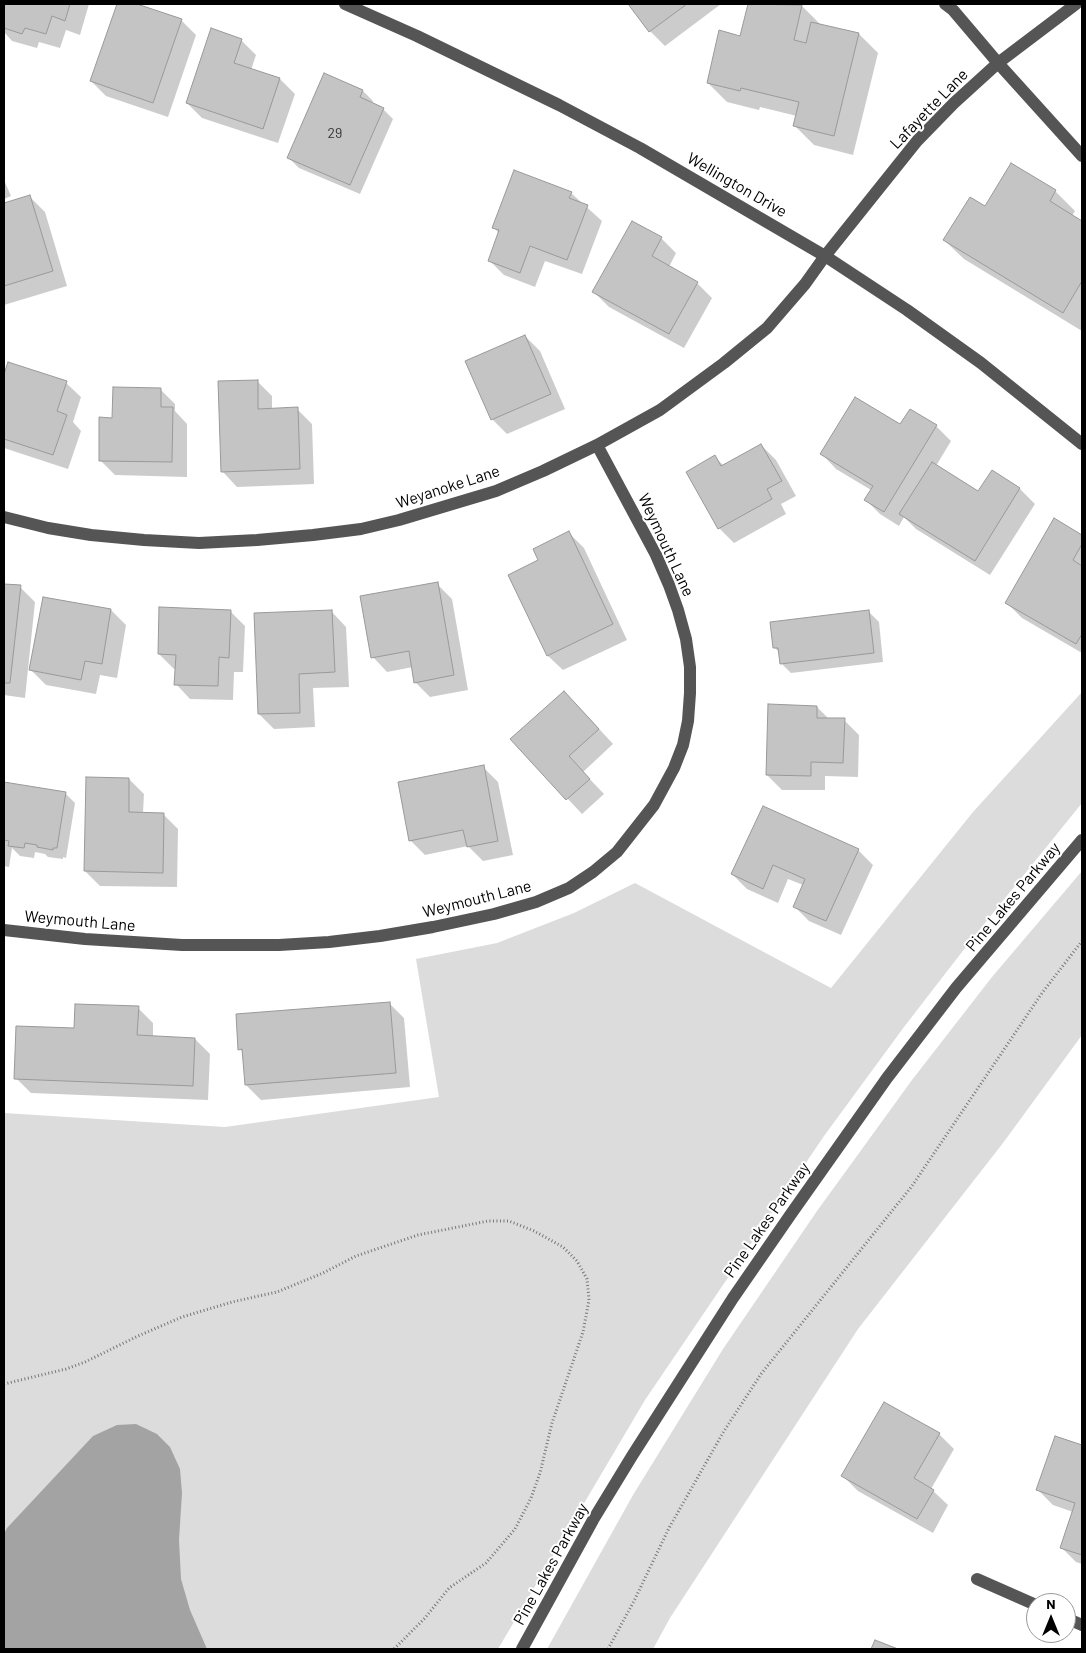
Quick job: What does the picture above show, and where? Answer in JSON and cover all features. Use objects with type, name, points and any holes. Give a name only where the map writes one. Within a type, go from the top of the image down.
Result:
[{"type":"street","name":"Wellington Drive","points":[[345,4],[417,36],[559,105],[649,153],[825,256],[907,310],[981,363],[1082,444]]},
{"type":"street","points":[[945,4],[953,10],[1082,156]]},
{"type":"street","name":"Lafayette Lane","points":[[825,256],[917,141],[954,103],[998,63],[1076,4]]},
{"type":"street","name":"Weyanoke Lane","points":[[4,517],[48,528],[91,535],[199,543],[313,536],[361,529],[456,504],[543,471],[597,445],[660,410],[767,328],[805,284],[825,256]]},
{"type":"street","name":"Weymouth Lane","points":[[4,930],[85,939],[182,945],[279,945],[329,942],[380,936],[494,914],[536,902],[568,888],[593,872],[617,852],[636,830],[658,798],[674,768],[683,745],[688,721],[690,693],[690,667],[686,639],[672,594],[656,555],[597,445]]},
{"type":"street","name":"Pine Lakes Parkway","points":[[522,1649],[593,1520],[632,1456],[733,1298],[791,1214],[888,1078],[956,988],[1082,840]]},
{"type":"street","points":[[977,1578],[1026,1600]]},
{"type":"path","points":[[608,1649],[634,1601],[669,1528],[724,1431],[761,1374],[912,1186],[1042,993],[1082,941]]},
{"type":"path","points":[[4,1384],[66,1369],[182,1317],[232,1302],[277,1292],[323,1273],[356,1256],[418,1235],[488,1221],[510,1221],[534,1231],[562,1248],[577,1261],[587,1279],[589,1300],[584,1332],[552,1422],[540,1473],[531,1498],[516,1529],[486,1563],[449,1588],[425,1618],[394,1649]]},
{"type":"shaded area","points":[[1082,692],[1082,803],[972,939],[904,1027],[824,1136],[645,1400],[498,1649],[4,1649],[4,1113],[225,1127],[439,1097],[416,959],[497,943],[574,913],[635,883],[831,988],[973,812]]},
{"type":"shaded area","points":[[1082,871],[1082,1035],[1003,1143],[858,1329],[670,1618],[653,1649],[547,1649],[633,1495],[723,1349],[817,1211],[912,1080],[992,977]]},
{"type":"shaded area","points":[[136,1424],[157,1434],[170,1447],[180,1469],[182,1493],[179,1540],[181,1579],[190,1610],[207,1649],[4,1649],[4,1534],[7,1528],[93,1436],[117,1425]]},
{"type":"building","points":[[4,4],[70,4],[65,21],[52,16],[46,34],[25,28],[22,34],[4,28]]},
{"type":"building","points":[[117,4],[137,4],[182,19],[153,103],[90,81]]},
{"type":"building","points":[[628,4],[687,4],[649,32]]},
{"type":"building","points":[[748,4],[802,5],[794,40],[806,43],[811,22],[859,33],[834,136],[793,126],[799,102],[741,88],[740,91],[707,83],[719,30],[740,36]]},
{"type":"building","points":[[211,28],[242,39],[234,63],[280,78],[263,129],[186,103]]},
{"type":"building","points":[[324,73],[363,90],[360,97],[384,108],[350,185],[287,158]]},
{"type":"building","points":[[1011,163],[1056,190],[1050,201],[1082,221],[1082,281],[1063,313],[943,240],[970,197],[985,206]]},
{"type":"building","points":[[514,170],[572,192],[569,198],[588,205],[567,260],[530,246],[520,273],[488,261],[499,230],[492,228]]},
{"type":"building","points":[[30,195],[53,271],[4,286],[4,203]]},
{"type":"building","points":[[632,221],[662,237],[652,256],[698,282],[669,334],[592,292]]},
{"type":"building","points":[[525,335],[551,394],[491,420],[465,361]]},
{"type":"building","points":[[8,362],[67,381],[57,411],[67,415],[53,455],[4,439],[4,374]]},
{"type":"building","points":[[258,380],[258,409],[298,407],[300,469],[221,472],[218,381]]},
{"type":"building","points":[[113,387],[161,388],[161,407],[173,407],[172,462],[99,461],[99,417],[112,418]]},
{"type":"building","points":[[855,397],[900,424],[910,409],[937,425],[884,512],[864,500],[873,486],[820,454]]},
{"type":"building","points":[[761,444],[782,481],[767,489],[772,499],[718,529],[686,472],[715,455],[721,466]]},
{"type":"building","points":[[932,462],[978,491],[992,470],[1020,488],[975,561],[899,514]]},
{"type":"building","points":[[1054,518],[1082,535],[1082,544],[1073,560],[1082,566],[1082,634],[1076,644],[1005,603]]},
{"type":"building","points":[[569,531],[613,624],[547,656],[508,575],[538,560],[533,549]]},
{"type":"building","points":[[438,582],[454,675],[414,683],[409,651],[371,658],[360,596]]},
{"type":"building","points":[[4,584],[21,585],[10,683],[4,683]]},
{"type":"building","points":[[43,597],[111,609],[102,664],[85,661],[81,680],[29,670]]},
{"type":"building","points":[[159,607],[231,610],[229,658],[219,657],[218,686],[174,685],[176,655],[158,654]]},
{"type":"building","points":[[332,610],[335,672],[299,674],[300,713],[258,714],[254,613]]},
{"type":"building","points":[[869,610],[874,653],[780,664],[778,648],[773,648],[770,622]]},
{"type":"building","points":[[564,691],[599,729],[569,756],[590,779],[566,800],[510,739]]},
{"type":"building","points":[[768,704],[817,706],[817,718],[845,718],[843,763],[811,762],[811,776],[766,775]]},
{"type":"building","points":[[484,765],[498,841],[467,847],[463,830],[409,841],[398,782]]},
{"type":"building","points":[[86,777],[129,778],[129,812],[164,813],[163,873],[84,871]]},
{"type":"building","points":[[4,782],[66,792],[57,848],[53,848],[53,850],[25,843],[24,848],[8,846],[9,841],[4,840]]},
{"type":"building","points":[[763,806],[859,849],[826,921],[793,907],[805,879],[773,865],[763,889],[731,874]]},
{"type":"building","points":[[390,1002],[396,1073],[245,1085],[242,1049],[238,1050],[236,1014]]},
{"type":"building","points":[[75,1004],[139,1006],[137,1035],[195,1038],[193,1086],[14,1079],[16,1026],[74,1028]]},
{"type":"building","points":[[884,1402],[940,1433],[914,1478],[934,1490],[917,1519],[841,1476]]},
{"type":"building","points":[[1055,1436],[1082,1445],[1082,1555],[1060,1548],[1075,1503],[1036,1490]]},
{"type":"building","points":[[875,1640],[898,1649],[871,1649]]}]
